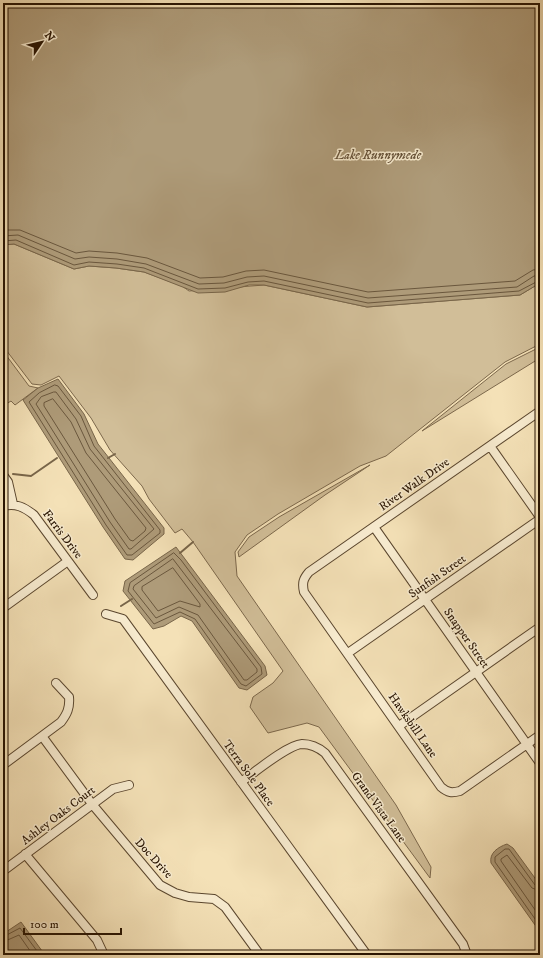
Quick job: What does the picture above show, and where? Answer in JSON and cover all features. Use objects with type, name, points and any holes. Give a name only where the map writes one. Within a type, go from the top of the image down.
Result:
[{"type":"street","name":"River Walk Drive","points":[[304,578],[309,572],[540,411]]},
{"type":"street","points":[[490,446],[540,518]]},
{"type":"street","points":[[3,475],[8,482],[13,504],[3,506]]},
{"type":"street","name":"Farris Drive","points":[[13,504],[24,507],[34,515],[93,595]]},
{"type":"street","name":"Sunfish Street","points":[[348,653],[540,518]]},
{"type":"street","name":"Snapper Street","points":[[374,527],[540,763]]},
{"type":"street","points":[[3,608],[68,561]]},
{"type":"street","name":"Hawksbill Lane","points":[[304,578],[302,584],[304,592],[442,787],[452,793],[460,791],[540,735]]},
{"type":"street","name":"Terra Sole Place","points":[[106,614],[123,619],[367,955]]},
{"type":"street","points":[[399,726],[540,627]]},
{"type":"street","points":[[3,765],[61,722],[67,714],[70,705],[69,697],[56,683]]},
{"type":"street","name":"Doc Drive","points":[[42,736],[92,804],[160,885],[182,895],[214,899],[225,906],[260,955]]},
{"type":"street","name":"Grand Vista Lane","points":[[241,782],[289,748],[302,744],[319,748],[325,753],[463,944],[467,955]]},
{"type":"street","name":"Ashley Oaks Court","points":[[3,871],[113,789],[129,785]]},
{"type":"street","points":[[25,854],[97,940],[104,955]]},
{"type":"shaded area","points":[[14,244],[74,269],[89,266],[144,272],[182,286],[189,291],[264,285],[367,307],[520,295],[540,283],[540,344],[505,362],[386,456],[360,466],[278,514],[247,535],[235,552],[237,576],[396,805],[431,867],[430,878],[319,727],[307,723],[268,733],[250,707],[253,697],[273,683],[283,671],[193,542],[182,529],[175,533],[149,499],[142,486],[110,450],[91,418],[59,376],[41,385],[32,384],[3,346],[3,245]]},
{"type":"shaded area","points":[[540,347],[540,358],[422,431],[506,364]]},
{"type":"shaded area","points":[[3,351],[29,386],[38,388],[15,405],[11,401],[3,406]]},
{"type":"shaded area","points":[[370,465],[325,495],[239,557],[238,552],[249,537],[279,517]]},
{"type":"water","name":"Lake Runnymede","points":[[3,3],[540,3],[540,283],[520,295],[367,307],[264,285],[249,285],[225,292],[198,293],[144,272],[89,266],[74,269],[14,244],[3,245]]},
{"type":"water","points":[[58,379],[84,414],[98,444],[164,528],[164,534],[133,560],[125,559],[103,527],[23,400],[38,388]]},
{"type":"water","points":[[176,547],[265,666],[267,675],[247,690],[239,688],[192,621],[181,616],[164,626],[153,629],[123,591],[125,581]]},
{"type":"water","points":[[507,844],[513,848],[540,885],[540,932],[491,863],[491,856],[493,853],[500,847]]},
{"type":"water","points":[[21,922],[45,955],[3,955],[3,934]]},
{"type":"waterway","points":[[108,458],[115,454]]},
{"type":"waterway","points":[[13,474],[31,476],[57,458]]},
{"type":"waterway","points":[[180,553],[193,542]]},
{"type":"waterway","points":[[121,606],[132,599]]}]
